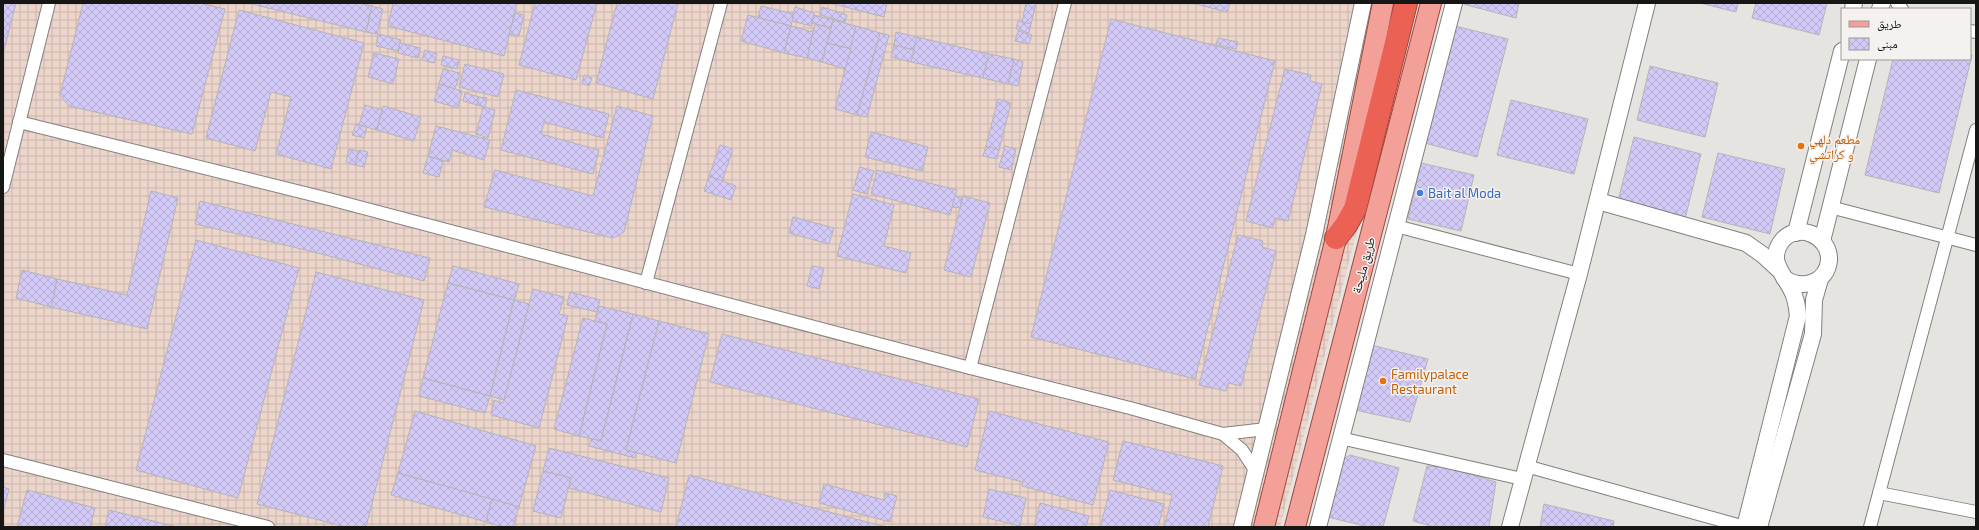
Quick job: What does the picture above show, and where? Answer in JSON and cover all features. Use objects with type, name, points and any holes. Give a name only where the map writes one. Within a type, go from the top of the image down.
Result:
[{"type":"highway","points":[[1336,238],[1346,225],[1355,209],[1406,3]]},
{"type":"main road","name":"طريق مليحة","points":[[1295,527],[1431,3]]},
{"type":"main road","points":[[1264,527],[1336,238],[1382,8]]},
{"type":"street","points":[[3,187],[49,3]]},
{"type":"street","points":[[646,283],[721,3]]},
{"type":"street","points":[[970,368],[1065,3]]},
{"type":"street","points":[[1242,527],[1314,235],[1364,3]]},
{"type":"street","points":[[1318,527],[1454,3]]},
{"type":"street","points":[[1510,527],[1579,274],[1647,3]]},
{"type":"street","points":[[1340,438],[1524,472],[1745,527],[1798,316],[1795,296],[1781,273],[1776,260],[1777,250],[1782,242],[1793,234],[1841,55]]},
{"type":"street","points":[[1822,241],[1868,60]]},
{"type":"street","points":[[19,122],[329,199],[970,368],[1130,408],[1223,434],[1266,428]]},
{"type":"street","points":[[1870,527],[1975,136]]},
{"type":"street","points":[[1598,201],[1746,243],[1768,242],[1793,234],[1810,233],[1822,241],[1827,248],[1828,265],[1815,289],[1813,334],[1759,527]]},
{"type":"street","points":[[1830,207],[1976,245]]},
{"type":"street","points":[[1396,226],[1579,274]]},
{"type":"street","points":[[1746,243],[1763,255],[1781,273],[1797,285],[1805,285],[1820,279]]},
{"type":"street","points":[[1223,434],[1242,450],[1255,470]]},
{"type":"street","points":[[3,460],[267,527]]},
{"type":"street","points":[[1879,493],[1976,512]]},
{"type":"shaded area","points":[[3,3],[1413,3],[1373,169],[1280,527],[3,527]]},
{"type":"building","points":[[3,3],[16,3],[3,54]]},
{"type":"building","points":[[83,3],[200,3],[225,9],[192,134],[69,106],[60,95]]},
{"type":"building","points":[[248,3],[359,3],[372,6],[366,32]]},
{"type":"building","points":[[393,3],[517,3],[504,56],[388,26]]},
{"type":"building","points":[[535,3],[597,3],[576,80],[519,65]]},
{"type":"building","points":[[617,3],[678,3],[653,99],[596,83]]},
{"type":"building","points":[[830,3],[887,3],[884,17]]},
{"type":"building","points":[[1026,3],[1036,3],[1031,24],[1022,22]]},
{"type":"building","points":[[1192,3],[1230,3],[1227,12]]},
{"type":"building","points":[[1459,3],[1519,3],[1516,18]]},
{"type":"building","points":[[1700,3],[1738,3],[1736,12]]},
{"type":"building","points":[[1756,3],[1827,3],[1819,35],[1752,18]]},
{"type":"building","points":[[372,6],[383,9],[377,34],[366,32]]},
{"type":"building","points":[[761,6],[794,14],[791,26],[758,18]]},
{"type":"building","points":[[795,7],[814,13],[811,26],[792,21]]},
{"type":"building","points":[[822,7],[847,15],[845,22],[820,15]]},
{"type":"building","points":[[239,10],[364,43],[331,169],[276,154],[291,97],[271,92],[255,151],[206,138]]},
{"type":"building","points":[[515,13],[524,15],[519,36],[509,34]]},
{"type":"building","points":[[748,15],[791,26],[784,53],[741,41]]},
{"type":"building","points":[[814,15],[833,20],[831,28],[812,23]]},
{"type":"building","points":[[1111,19],[1275,61],[1195,379],[1031,337]]},
{"type":"building","points":[[833,20],[856,26],[851,49],[827,43]]},
{"type":"building","points":[[1018,21],[1031,24],[1029,33],[1016,29]]},
{"type":"building","points":[[815,24],[831,28],[822,62],[807,58]]},
{"type":"building","points":[[791,26],[813,32],[807,58],[784,53]]},
{"type":"building","points":[[856,26],[880,33],[857,115],[835,109]]},
{"type":"building","points":[[1455,26],[1508,39],[1477,157],[1425,143]]},
{"type":"building","points":[[1018,31],[1032,35],[1029,44],[1015,41]]},
{"type":"building","points":[[896,32],[917,37],[914,50],[894,45]]},
{"type":"building","points":[[880,33],[889,35],[867,117],[857,115]]},
{"type":"building","points":[[378,34],[401,40],[398,51],[376,46]]},
{"type":"building","points":[[917,37],[989,54],[983,78],[911,62]]},
{"type":"building","points":[[1218,38],[1238,42],[1236,49],[1216,45]]},
{"type":"building","points":[[400,43],[420,48],[418,58],[398,53]]},
{"type":"building","points":[[827,43],[851,49],[845,69],[822,62]]},
{"type":"building","points":[[894,45],[914,50],[911,62],[891,57]]},
{"type":"building","points":[[425,50],[437,54],[434,63],[422,60]]},
{"type":"building","points":[[374,53],[399,59],[393,84],[368,77]]},
{"type":"building","points":[[989,54],[1014,59],[1008,84],[983,78]]},
{"type":"building","points":[[443,56],[459,60],[457,69],[441,65]]},
{"type":"building","points":[[1014,59],[1023,62],[1018,86],[1008,84]]},
{"type":"building","points":[[1893,60],[1971,60],[1939,193],[1865,175]]},
{"type":"building","points":[[465,64],[504,74],[498,97],[459,87]]},
{"type":"building","points":[[1650,66],[1718,83],[1705,137],[1637,120]]},
{"type":"building","points":[[443,69],[460,73],[455,89],[439,84]]},
{"type":"building","points":[[1285,69],[1311,75],[1310,81],[1322,84],[1288,221],[1275,218],[1273,228],[1246,221]]},
{"type":"building","points":[[584,75],[592,78],[589,86],[582,83]]},
{"type":"building","points":[[439,84],[462,91],[458,108],[434,101]]},
{"type":"building","points":[[516,90],[609,114],[603,138],[544,122],[541,134],[599,150],[593,174],[501,150]]},
{"type":"building","points":[[465,93],[479,97],[477,105],[463,101]]},
{"type":"building","points":[[479,97],[487,98],[485,107],[477,105]]},
{"type":"building","points":[[998,99],[1011,103],[999,150],[986,146]]},
{"type":"building","points":[[1511,100],[1588,119],[1574,174],[1497,155]]},
{"type":"building","points":[[365,105],[382,110],[377,130],[359,125]]},
{"type":"building","points":[[383,106],[421,117],[414,141],[377,130]]},
{"type":"building","points":[[617,106],[653,116],[624,232],[613,238],[484,207],[495,170],[593,196]]},
{"type":"building","points":[[483,107],[495,110],[488,138],[476,134]]},
{"type":"building","points":[[356,124],[367,127],[364,138],[352,135]]},
{"type":"building","points":[[436,126],[490,140],[484,160],[452,150],[449,162],[428,156]]},
{"type":"building","points":[[871,132],[928,147],[922,171],[865,157]]},
{"type":"building","points":[[1634,137],[1701,154],[1685,219],[1618,201]]},
{"type":"building","points":[[720,145],[733,149],[722,181],[709,176]]},
{"type":"building","points":[[986,146],[999,150],[997,159],[983,156]]},
{"type":"building","points":[[1005,146],[1016,149],[1011,170],[999,167]]},
{"type":"building","points":[[349,149],[358,151],[355,165],[346,162]]},
{"type":"building","points":[[359,150],[368,152],[364,167],[355,165]]},
{"type":"building","points":[[1718,153],[1785,169],[1770,234],[1702,217]]},
{"type":"building","points":[[428,156],[443,161],[439,177],[423,173]]},
{"type":"building","points":[[1421,163],[1474,175],[1461,231],[1408,219]]},
{"type":"building","points":[[860,167],[874,171],[867,194],[853,190]]},
{"type":"building","points":[[877,170],[957,190],[950,215],[871,194]]},
{"type":"building","points":[[709,176],[736,186],[731,200],[704,191]]},
{"type":"building","points":[[151,191],[178,198],[147,329],[51,307],[57,279],[127,295]]},
{"type":"building","points":[[853,194],[894,205],[884,246],[911,253],[906,273],[837,256]]},
{"type":"building","points":[[955,196],[962,198],[960,208],[952,207]]},
{"type":"building","points":[[963,196],[990,203],[971,277],[944,270]]},
{"type":"building","points":[[200,201],[430,258],[424,281],[310,251],[195,224]]},
{"type":"building","points":[[793,217],[834,228],[829,244],[789,233]]},
{"type":"building","points":[[1238,235],[1263,241],[1262,247],[1276,251],[1241,386],[1228,383],[1226,391],[1199,385]]},
{"type":"building","points":[[196,240],[299,268],[238,498],[136,470]]},
{"type":"building","points":[[453,266],[519,284],[514,300],[448,283]]},
{"type":"building","points":[[812,266],[824,268],[819,289],[807,286]]},
{"type":"building","points":[[22,270],[57,279],[51,307],[16,298]]},
{"type":"building","points":[[316,272],[424,300],[366,527],[346,527],[257,504]]},
{"type":"building","points":[[448,283],[514,300],[490,396],[423,378]]},
{"type":"building","points":[[533,289],[564,297],[559,314],[568,316],[539,428],[491,415],[494,400],[503,403]]},
{"type":"building","points":[[570,292],[600,300],[597,312],[567,305]]},
{"type":"building","points":[[514,300],[529,304],[504,400],[490,396]]},
{"type":"building","points":[[599,306],[633,314],[601,441],[579,436],[607,324],[595,321]]},
{"type":"building","points":[[633,314],[659,321],[626,450],[637,453],[635,458],[589,446],[591,439],[601,441]]},
{"type":"building","points":[[583,318],[607,324],[579,436],[554,429]]},
{"type":"building","points":[[659,321],[709,334],[676,463],[626,450]]},
{"type":"building","points":[[722,334],[979,399],[967,447],[710,382]]},
{"type":"building","points":[[1371,345],[1428,359],[1410,422],[1355,410]]},
{"type":"building","points":[[423,378],[490,396],[485,413],[419,396]]},
{"type":"building","points":[[415,411],[536,446],[519,507],[398,473]]},
{"type":"building","points":[[989,411],[1109,442],[1093,505],[1022,486],[1023,482],[975,470]]},
{"type":"building","points":[[1123,441],[1223,466],[1208,527],[1164,527],[1172,495],[1113,480]]},
{"type":"building","points":[[549,448],[669,478],[661,512],[569,488],[571,478],[543,471]]},
{"type":"building","points":[[1350,455],[1399,468],[1383,527],[1368,527],[1328,517],[1339,462]]},
{"type":"building","points":[[1427,466],[1445,467],[1496,482],[1489,527],[1434,527],[1413,521]]},
{"type":"building","points":[[543,471],[571,478],[561,518],[533,511]]},
{"type":"building","points":[[398,473],[492,499],[486,522],[391,495]]},
{"type":"building","points":[[689,475],[886,527],[676,527]]},
{"type":"building","points":[[824,484],[884,500],[885,493],[897,496],[890,522],[819,503]]},
{"type":"building","points":[[3,487],[9,489],[3,512]]},
{"type":"building","points":[[989,489],[1026,498],[1020,526],[983,517]]},
{"type":"building","points":[[27,490],[95,508],[90,527],[17,527]]},
{"type":"building","points":[[1110,490],[1164,504],[1158,527],[1100,527]]},
{"type":"building","points":[[492,499],[519,507],[513,527],[505,527],[486,522]]},
{"type":"building","points":[[1040,503],[1089,516],[1086,527],[1034,527]]},
{"type":"building","points":[[1544,504],[1614,521],[1613,527],[1540,527]]},
{"type":"building","points":[[109,510],[177,527],[105,527]]},
{"type":"place","name":"مطعم دلهي و كراتشي","points":[[1801,146]]},
{"type":"place","name":"Bait al Moda","points":[[1420,193]]},
{"type":"place","name":"Familypalace Restaurant","points":[[1383,381]]}]
